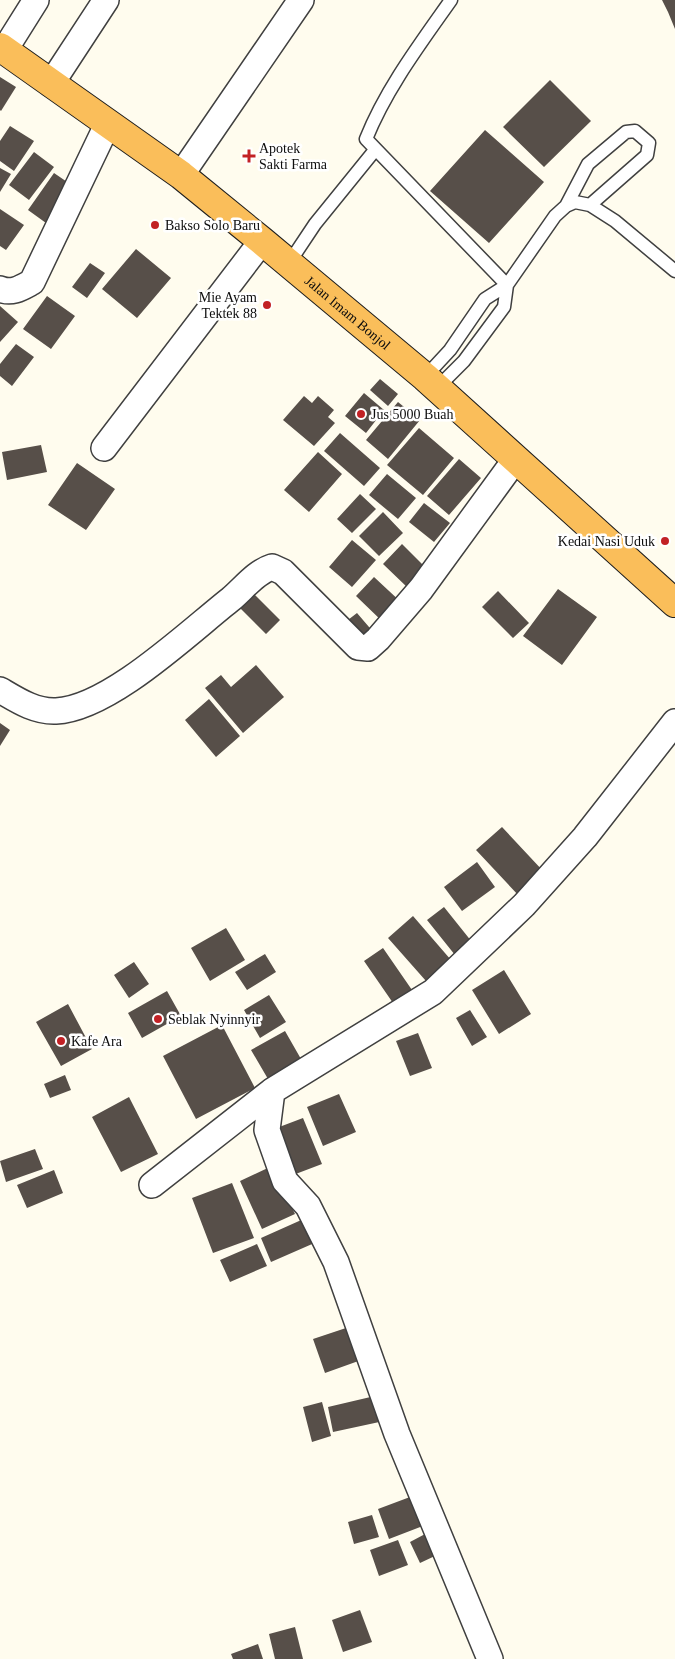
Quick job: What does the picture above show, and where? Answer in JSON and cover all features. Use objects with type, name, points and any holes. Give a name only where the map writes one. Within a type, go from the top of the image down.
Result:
[{"type":"highway","name":"Jalan Imam Bonjol","points":[[2,49],[181,175],[289,263],[431,382],[675,603]]},
{"type":"street","points":[[2,49],[36,0]]},
{"type":"street","points":[[51,84],[106,0]]},
{"type":"street","points":[[181,175],[301,0]]},
{"type":"street","points":[[0,289],[7,292],[20,289],[32,282],[108,123]]},
{"type":"street","points":[[104,448],[262,241]]},
{"type":"street","points":[[0,690],[28,706],[56,711],[76,707],[119,688],[236,595],[263,570],[272,567],[283,572],[358,647],[368,648],[421,589],[515,460]]},
{"type":"street","points":[[152,1185],[272,1091],[433,992],[524,905],[585,838],[675,722]]},
{"type":"street","points":[[272,1091],[267,1130],[285,1181],[308,1206],[336,1262],[397,1434],[490,1659]]},
{"type":"lane","points":[[451,0],[415,51],[374,119],[366,139],[507,285]]},
{"type":"lane","points":[[566,206],[588,164],[626,132],[635,131],[649,143],[647,155],[590,205]]},
{"type":"lane","points":[[289,263],[315,224],[375,150]]},
{"type":"lane","points":[[431,382],[450,350],[485,299],[507,285],[555,216],[566,206],[575,202],[590,205],[615,221],[675,271]]},
{"type":"lane","points":[[431,382],[464,361],[504,308],[507,285]]},
{"type":"building","points":[[662,0],[675,0],[675,29],[668,12]]},
{"type":"building","points":[[0,77],[16,87],[1,111],[0,110]]},
{"type":"building","points":[[550,80],[591,121],[544,167],[503,127]]},
{"type":"building","points":[[10,126],[34,141],[14,171],[0,161],[0,141]]},
{"type":"building","points":[[485,130],[544,182],[489,243],[430,191]]},
{"type":"building","points":[[34,152],[54,167],[29,200],[9,185]]},
{"type":"building","points":[[0,168],[11,174],[0,192]]},
{"type":"building","points":[[54,173],[73,186],[46,223],[28,210]]},
{"type":"building","points":[[0,209],[24,225],[6,250],[0,246]]},
{"type":"building","points":[[136,249],[171,278],[137,318],[102,289]]},
{"type":"building","points":[[90,263],[105,273],[87,298],[72,287]]},
{"type":"building","points":[[47,296],[75,316],[51,349],[23,329]]},
{"type":"building","points":[[0,306],[18,322],[0,342]]},
{"type":"building","points":[[16,344],[34,357],[12,386],[0,376],[0,364]]},
{"type":"building","points":[[380,379],[398,394],[388,406],[370,390]]},
{"type":"building","points":[[364,393],[384,410],[366,433],[345,416]]},
{"type":"building","points":[[304,396],[312,403],[318,396],[334,410],[328,417],[335,423],[314,446],[283,420]]},
{"type":"building","points":[[398,402],[420,420],[388,459],[366,440]]},
{"type":"building","points":[[419,428],[454,458],[423,495],[387,465]]},
{"type":"building","points":[[340,433],[380,468],[364,486],[324,451]]},
{"type":"building","points":[[41,445],[47,472],[7,480],[2,452]]},
{"type":"building","points":[[318,452],[342,474],[309,512],[284,490]]},
{"type":"building","points":[[459,459],[481,478],[449,515],[427,496]]},
{"type":"building","points":[[77,463],[115,489],[86,530],[48,505]]},
{"type":"building","points":[[387,474],[416,498],[398,519],[369,495]]},
{"type":"building","points":[[360,494],[376,509],[352,533],[337,519]]},
{"type":"building","points":[[424,503],[450,523],[434,542],[409,522]]},
{"type":"building","points":[[383,512],[403,533],[379,556],[359,536]]},
{"type":"building","points":[[352,540],[376,560],[352,587],[329,567]]},
{"type":"building","points":[[402,544],[427,569],[408,588],[383,564]]},
{"type":"building","points":[[374,577],[403,604],[384,623],[356,596]]},
{"type":"building","points":[[558,589],[597,617],[562,665],[523,636]]},
{"type":"building","points":[[498,591],[529,623],[513,638],[482,607]]},
{"type":"building","points":[[253,593],[280,620],[266,634],[239,607]]},
{"type":"building","points":[[357,613],[375,634],[362,645],[344,623]]},
{"type":"building","points":[[256,665],[284,697],[243,733],[205,688],[221,675],[231,687]]},
{"type":"building","points":[[209,699],[240,736],[216,757],[185,720]]},
{"type":"building","points":[[0,723],[10,730],[0,746]]},
{"type":"building","points":[[502,827],[544,872],[519,896],[476,850]]},
{"type":"building","points":[[477,862],[495,887],[462,911],[444,887]]},
{"type":"building","points":[[444,907],[472,942],[455,955],[427,920]]},
{"type":"building","points":[[413,916],[451,960],[426,981],[388,938]]},
{"type":"building","points":[[226,928],[245,960],[210,981],[191,948]]},
{"type":"building","points":[[383,948],[412,990],[393,1003],[364,961]]},
{"type":"building","points":[[265,954],[276,972],[247,990],[235,972]]},
{"type":"building","points":[[134,962],[149,984],[129,998],[114,975]]},
{"type":"building","points":[[504,970],[531,1014],[499,1034],[472,990]]},
{"type":"building","points":[[167,991],[181,1016],[142,1038],[128,1013]]},
{"type":"building","points":[[269,995],[286,1022],[260,1038],[244,1010]]},
{"type":"building","points":[[68,1004],[92,1049],[61,1066],[36,1022]]},
{"type":"building","points":[[470,1010],[487,1037],[472,1046],[456,1018]]},
{"type":"building","points":[[222,1025],[255,1088],[196,1119],[163,1056]]},
{"type":"building","points":[[285,1031],[301,1059],[268,1079],[251,1050]]},
{"type":"building","points":[[418,1033],[432,1068],[410,1076],[396,1041]]},
{"type":"building","points":[[65,1075],[71,1090],[50,1098],[44,1084]]},
{"type":"building","points":[[339,1094],[356,1132],[323,1146],[307,1107]]},
{"type":"building","points":[[129,1097],[158,1154],[121,1172],[92,1117]]},
{"type":"building","points":[[303,1118],[322,1164],[293,1175],[274,1129]]},
{"type":"building","points":[[35,1149],[43,1169],[6,1182],[0,1161]]},
{"type":"building","points":[[272,1166],[295,1214],[262,1229],[240,1181]]},
{"type":"building","points":[[54,1170],[63,1193],[27,1208],[17,1185]]},
{"type":"building","points":[[232,1183],[254,1238],[213,1253],[192,1198]]},
{"type":"building","points":[[308,1217],[319,1241],[271,1262],[261,1238]]},
{"type":"building","points":[[257,1244],[267,1266],[230,1282],[220,1260]]},
{"type":"building","points":[[352,1326],[364,1359],[325,1373],[313,1339]]},
{"type":"building","points":[[379,1395],[384,1421],[333,1432],[328,1407]]},
{"type":"building","points":[[322,1402],[331,1436],[312,1442],[303,1407]]},
{"type":"building","points":[[418,1494],[428,1524],[389,1539],[378,1509]]},
{"type":"building","points":[[372,1515],[379,1537],[354,1544],[348,1522]]},
{"type":"building","points":[[427,1533],[437,1555],[420,1563],[410,1542]]},
{"type":"building","points":[[398,1540],[408,1565],[379,1576],[370,1550]]},
{"type":"building","points":[[360,1610],[372,1642],[343,1652],[332,1620]]},
{"type":"building","points":[[295,1627],[303,1659],[275,1659],[269,1634]]},
{"type":"building","points":[[258,1644],[263,1659],[233,1659],[231,1654]]},
{"type":"place","name":"Apotek Sakti Farma","points":[[249,156]]},
{"type":"place","name":"Bakso Solo Baru","points":[[155,225]]},
{"type":"place","name":"Mie Ayam Tektek 88","points":[[267,305]]},
{"type":"place","name":"Jus 5000 Buah","points":[[361,414]]},
{"type":"place","name":"Kedai Nasi Uduk","points":[[665,541]]},
{"type":"place","name":"Seblak Nyinnyir","points":[[158,1019]]},
{"type":"place","name":"Kafe Ara","points":[[61,1041]]}]
